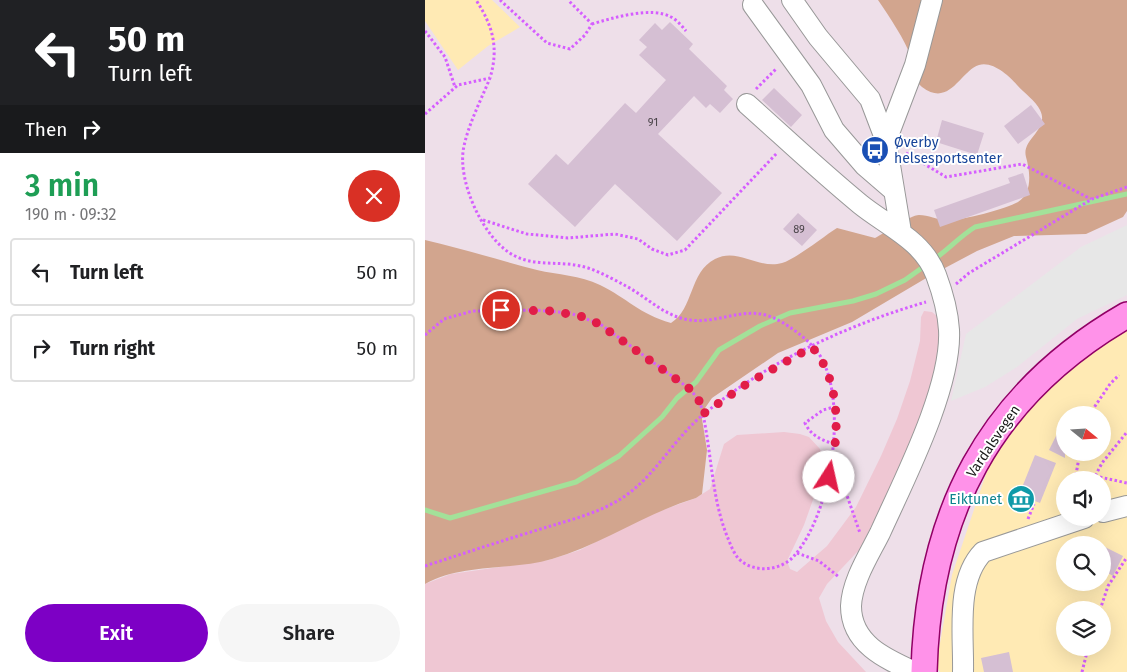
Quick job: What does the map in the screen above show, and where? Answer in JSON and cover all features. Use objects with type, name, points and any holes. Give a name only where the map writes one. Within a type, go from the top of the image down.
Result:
[{"type":"main road","name":"Vardalsvegen","points":[[924,672],[927,622],[936,567],[956,502],[972,468],[1007,414],[1047,373],[1074,349],[1127,316]]},
{"type":"lane","points":[[793,0],[818,37],[870,99],[886,141],[901,232]]},
{"type":"lane","points":[[886,141],[915,65],[932,0]]},
{"type":"lane","points":[[753,6],[811,85],[835,130],[865,166],[894,191]]},
{"type":"lane","points":[[747,104],[862,205],[901,232],[929,260],[937,276],[949,329],[948,355],[939,396],[854,590],[851,607],[855,627],[865,643],[876,653],[915,672]]},
{"type":"lane","points":[[1111,510],[1127,506]]},
{"type":"lane","points":[[963,672],[964,604],[968,576],[973,563],[983,552],[1060,526]]},
{"type":"path","points":[[425,335],[444,320],[473,311],[535,310],[570,313],[599,324],[690,389],[700,402],[717,504],[723,524],[739,559],[753,567],[771,570],[782,565],[797,553],[814,520],[832,464],[835,407],[833,389],[822,358],[790,327],[760,312],[706,320],[690,320],[658,307],[624,284],[593,270],[566,262],[533,262],[515,256],[499,246],[482,220],[468,189],[463,162],[464,147],[494,63],[494,36],[476,0]]},
{"type":"path","points":[[501,0],[547,43],[559,48],[571,49],[585,35],[592,24],[620,16],[659,14],[671,16],[686,30]]},
{"type":"path","points":[[568,0],[592,24]]},
{"type":"path","points":[[425,31],[445,57],[455,87]]},
{"type":"path","points":[[747,104],[749,98],[768,76],[790,57]]},
{"type":"path","points":[[425,114],[455,87],[490,78]]},
{"type":"path","points":[[482,220],[527,234],[542,236],[568,238],[615,234],[638,239],[652,249],[668,255],[685,250],[766,166],[787,140]]},
{"type":"path","points":[[886,141],[946,177],[1022,164],[1091,199],[1127,187]]},
{"type":"path","points":[[425,566],[594,512],[622,498],[649,475],[674,444],[703,414],[748,383],[812,347]]},
{"type":"path","points":[[1095,406],[1110,384],[1119,375]]},
{"type":"path","points":[[834,444],[818,438],[808,430],[805,423],[823,410],[835,407]]},
{"type":"path","points":[[1097,471],[1127,432]]},
{"type":"path","points":[[832,464],[843,484],[868,557]]},
{"type":"path","points":[[1111,481],[1127,483]]},
{"type":"path","points":[[797,553],[819,561],[854,590]]},
{"type":"path","points":[[1103,601],[1108,586],[1127,557]]},
{"type":"path","points":[[1082,672],[1086,656]]},
{"type":"shaded area","points":[[425,0],[492,0],[520,27],[488,46],[458,70],[425,21]]},
{"type":"shaded area","points":[[878,0],[1127,0],[1127,211],[1123,217],[1086,234],[1014,236],[977,251],[928,277],[852,322],[778,353],[712,398],[703,411],[702,419],[707,450],[702,494],[696,498],[678,504],[571,553],[536,563],[455,573],[425,584],[425,240],[537,270],[577,277],[592,282],[650,315],[671,323],[684,309],[700,273],[715,259],[732,256],[765,264],[782,263],[788,261],[837,228],[875,238],[915,216],[923,215],[938,219],[955,220],[1004,208],[1023,198],[1029,181],[1026,157],[1027,145],[1039,129],[1042,117],[1040,110],[1033,100],[1000,70],[984,64],[972,69],[947,91],[940,93],[932,92],[922,87],[916,78],[912,59],[905,43]]},
{"type":"shaded area","points":[[1127,225],[1127,295],[1077,319],[1017,367],[985,387],[951,401],[966,334],[1081,247]]},
{"type":"shaded area","points":[[924,311],[932,312],[938,317],[939,357],[933,380],[900,471],[859,550],[827,584],[819,598],[826,621],[838,642],[866,672],[425,672],[425,584],[451,574],[549,560],[580,550],[646,516],[696,498],[710,489],[724,444],[737,435],[784,432],[800,434],[809,437],[820,449],[824,464],[820,480],[804,525],[787,561],[790,569],[797,572],[827,546],[856,507],[881,456],[897,419],[910,381],[920,341],[921,317]]},
{"type":"shaded area","name":"Eiktunet","points":[[1127,328],[1127,672],[940,672],[936,666],[952,575],[989,465],[1036,399],[1081,358]]},
{"type":"building","points":[[670,22],[693,44],[689,49],[727,86],[724,90],[733,99],[720,113],[710,104],[706,108],[694,96],[658,134],[722,193],[677,241],[615,184],[575,227],[528,184],[556,154],[568,165],[625,103],[636,113],[666,80],[639,55],[647,47],[639,40],[655,23],[662,30]]},
{"type":"building","points":[[774,88],[802,115],[791,127],[762,100]]},
{"type":"building","points":[[1031,105],[1045,124],[1018,144],[1004,126]]},
{"type":"building","points":[[942,120],[984,133],[977,155],[936,142]]},
{"type":"building","points":[[1023,173],[1030,195],[940,227],[934,210],[1010,183],[1008,178]]},
{"type":"building","points":[[798,213],[817,230],[802,246],[783,229]]},
{"type":"building","points":[[1056,436],[1056,454],[1049,450]]},
{"type":"building","points":[[1035,455],[1056,463],[1040,503],[1019,495]]},
{"type":"building","points":[[1111,550],[1123,556],[1113,576],[1111,575]]},
{"type":"building","points":[[1009,652],[1013,672],[984,672],[981,658]]},
{"type":"waterway","points":[[933,260],[975,227],[1127,194]]},
{"type":"waterway","points":[[425,510],[450,518],[576,482],[619,456],[662,417],[677,398],[696,382],[719,350],[760,326],[790,313],[853,301],[876,294],[905,280],[926,265]]},
{"type":"place","name":"Øverby helsesportsenter","points":[[875,150]]},
{"type":"place","name":"Eiktunet","points":[[1021,499]]},
{"type":"route","points":[[501,310],[570,313],[599,324],[690,389],[700,402],[703,414],[748,383],[812,347],[822,358],[833,389],[835,440],[829,477]]}]
